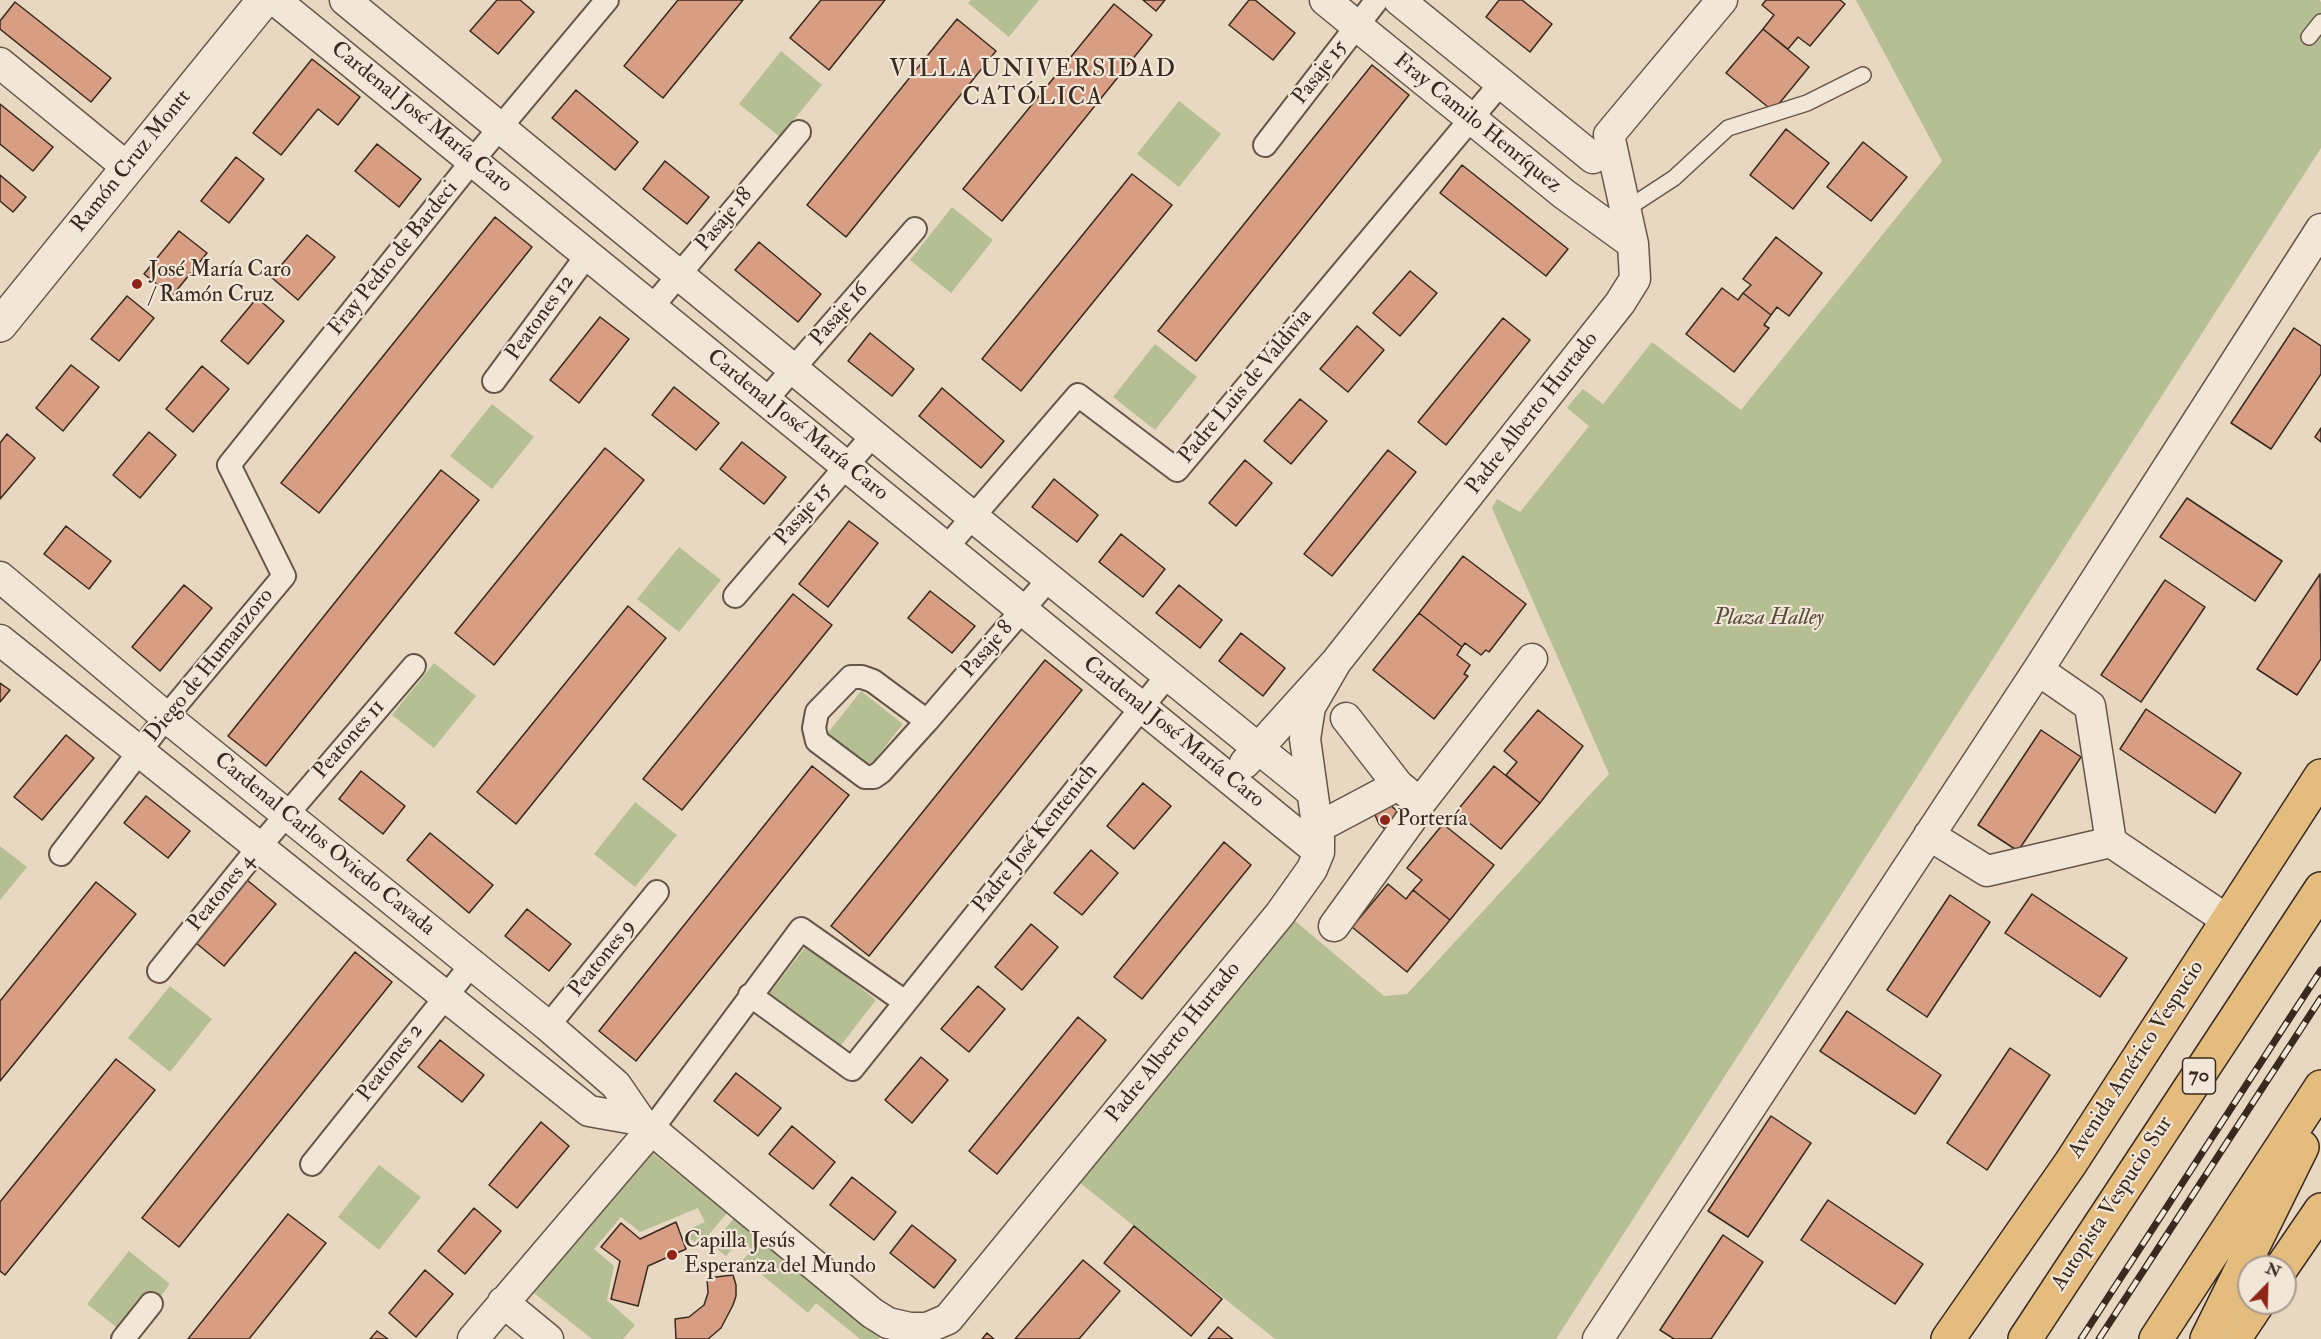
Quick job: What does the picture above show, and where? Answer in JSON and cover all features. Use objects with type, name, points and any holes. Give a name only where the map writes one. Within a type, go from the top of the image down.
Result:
[{"type":"main road","name":"Avenida Américo Vespucio","points":[[1948,1339],[2070,1164],[2321,776]]},
{"type":"main road","name":"Autopista Vespucio Sur","points":[[2025,1339],[2321,890]]},
{"type":"main road","points":[[2156,1339],[2321,1087]]},
{"type":"main road","points":[[2207,1339],[2279,1196],[2321,1104]]},
{"type":"main road","points":[[2290,1255],[2321,1210]]},
{"type":"main road","points":[[2234,1339],[2250,1315]]},
{"type":"street","name":"Ramón Cruz Montt","points":[[0,325],[264,0]]},
{"type":"street","name":"Cardenal José María Caro","points":[[275,0],[1229,779],[1318,840]]},
{"type":"street","name":"Cardenal José María Caro","points":[[345,0],[1167,676],[1312,792]]},
{"type":"street","name":"Fray Pedro de Bardeci","points":[[229,465],[473,160],[607,0]]},
{"type":"street","name":"Fray Camilo Henríquez","points":[[1324,0],[1564,194],[1633,244]]},
{"type":"street","name":"Pasaje 15","points":[[1265,145],[1377,0]]},
{"type":"street","name":"Fray Camilo Henríquez","points":[[1399,0],[1501,83],[1601,147]]},
{"type":"street","points":[[1564,194],[1722,0]]},
{"type":"street","points":[[0,63],[128,168]]},
{"type":"street","name":"Padre Luis de Valdivia","points":[[946,548],[1078,395],[1177,470],[1501,83]]},
{"type":"street","name":"Pasaje 18","points":[[651,307],[799,132]]},
{"type":"street","name":"Padre Alberto Hurtado","points":[[1229,779],[1259,749],[1336,662],[1620,303],[1635,279],[1633,244],[1625,210],[1601,147]]},
{"type":"street","name":"Pasaje 16","points":[[766,400],[915,229]]},
{"type":"street","points":[[1598,1339],[2038,670],[2321,229]]},
{"type":"street","name":"Peatones 12","points":[[494,381],[588,254]]},
{"type":"street","name":"Pasaje 15","points":[[735,596],[873,435]]},
{"type":"street","name":"Diego de Humanzoro","points":[[61,854],[166,717],[284,576],[229,465]]},
{"type":"street","name":"Cardenal Carlos Oviedo Cavada","points":[[0,577],[166,717],[548,1026],[616,1085],[646,1125],[872,1312]]},
{"type":"street","name":"Pasaje 8","points":[[927,721],[873,681],[862,676],[851,677],[817,712],[814,728],[817,741],[865,777],[874,777],[927,721],[1049,579]]},
{"type":"street","name":"Cardenal Carlos Oviedo Cavada","points":[[0,640],[590,1111],[646,1125]]},
{"type":"street","points":[[1318,840],[1409,794],[1532,659]]},
{"type":"street","name":"Padre Alberto Hurtado","points":[[872,1312],[888,1323],[910,1329],[927,1328],[948,1320],[1280,914],[1312,869],[1318,840],[1305,739],[1310,707],[1336,662]]},
{"type":"street","name":"Peatones 11","points":[[286,815],[414,666]]},
{"type":"street","points":[[2038,670],[2090,706],[2111,842]]},
{"type":"street","name":"Padre José Kentenich","points":[[750,995],[852,1069],[1167,676]]},
{"type":"street","points":[[1334,926],[1412,818],[1409,794],[1346,718]]},
{"type":"street","name":"Peatones 4","points":[[159,971],[286,815]]},
{"type":"street","points":[[1929,835],[1987,871],[2111,842],[2227,920]]},
{"type":"street","name":"Peatones 9","points":[[548,1026],[657,892]]},
{"type":"street","points":[[473,1339],[801,929],[905,1002]]},
{"type":"street","name":"Peatones 2","points":[[312,1164],[444,995],[472,964]]},
{"type":"street","points":[[503,1302],[548,1339]]},
{"type":"street","points":[[123,1339],[151,1304]]},
{"type":"lane","points":[[2309,37],[2321,22]]},
{"type":"lane","points":[[1625,210],[1674,178],[1728,128],[1807,103],[1863,75]]},
{"type":"green space","points":[[971,0],[1039,0],[1009,37],[968,3]]},
{"type":"green space","name":"Plaza Halley","points":[[1856,0],[2319,0],[2321,2],[2321,148],[1556,1339],[1275,1339],[1079,1182],[1294,920],[1384,996],[1407,994],[1609,774],[1492,508],[1497,499],[1520,512],[1589,426],[1567,408],[1583,389],[1603,404],[1652,342],[1741,410],[1942,161]]},
{"type":"green space","points":[[781,51],[822,85],[780,137],[739,104]]},
{"type":"green space","points":[[1179,101],[1221,134],[1179,187],[1137,154]]},
{"type":"green space","points":[[952,207],[993,240],[951,293],[910,260]]},
{"type":"green space","points":[[1155,344],[1197,377],[1155,430],[1113,397]]},
{"type":"green space","points":[[492,404],[534,437],[492,489],[450,456]]},
{"type":"green space","points":[[679,547],[721,580],[679,632],[637,599]]},
{"type":"green space","points":[[434,663],[476,696],[434,748],[392,715]]},
{"type":"green space","points":[[861,691],[903,724],[861,777],[820,743]]},
{"type":"green space","points":[[635,802],[677,835],[635,887],[594,854]]},
{"type":"green space","points":[[0,846],[27,867],[0,900]]},
{"type":"green space","points":[[807,945],[876,1000],[838,1049],[768,995]]},
{"type":"green space","points":[[170,986],[212,1019],[170,1072],[128,1038]]},
{"type":"green space","points":[[650,1151],[727,1213],[700,1245],[688,1239],[685,1231],[705,1222],[698,1208],[640,1232],[621,1217],[594,1249],[614,1266],[607,1300],[635,1325],[623,1339],[592,1339],[534,1293]]},
{"type":"green space","points":[[379,1165],[421,1197],[379,1250],[338,1217]]},
{"type":"green space","points":[[734,1218],[880,1337],[879,1339],[860,1339],[816,1303],[808,1313],[750,1265],[743,1273],[737,1267],[752,1249],[740,1240],[726,1256],[712,1245]]},
{"type":"green space","points":[[129,1251],[170,1284],[129,1337],[87,1304]]},
{"type":"building","points":[[497,0],[520,0],[534,12],[498,54],[470,31]]},
{"type":"building","points":[[678,0],[743,0],[663,98],[624,66]]},
{"type":"building","points":[[821,0],[885,0],[829,70],[790,38]]},
{"type":"building","points":[[1143,0],[1165,0],[1156,11]]},
{"type":"building","points":[[1249,0],[1255,0],[1295,33],[1273,60],[1229,25]]},
{"type":"building","points":[[1499,0],[1522,0],[1552,24],[1530,52],[1486,17]]},
{"type":"building","points":[[1766,0],[1840,0],[1845,4],[1810,46],[1798,37],[1788,49],[1763,29],[1774,15],[1762,5]]},
{"type":"building","points":[[15,2],[111,78],[91,102],[0,29],[0,21]]},
{"type":"building","points":[[1114,4],[1152,35],[1002,221],[963,189]]},
{"type":"building","points":[[957,19],[996,51],[846,237],[807,205]]},
{"type":"building","points":[[1763,29],[1809,67],[1773,111],[1726,73]]},
{"type":"building","points":[[312,59],[360,97],[338,125],[318,109],[281,155],[253,133]]},
{"type":"building","points":[[1372,65],[1409,95],[1196,361],[1158,331]]},
{"type":"building","points":[[576,90],[638,142],[615,170],[552,118]]},
{"type":"building","points":[[0,104],[53,147],[33,171],[0,144]]},
{"type":"building","points":[[1786,129],[1829,163],[1793,209],[1750,175]]},
{"type":"building","points":[[1863,142],[1907,177],[1871,221],[1827,187]]},
{"type":"building","points":[[377,144],[421,179],[399,207],[355,171]]},
{"type":"building","points":[[236,157],[264,179],[229,223],[201,201]]},
{"type":"building","points":[[665,161],[709,197],[687,224],[643,189]]},
{"type":"building","points":[[1462,165],[1568,249],[1546,276],[1440,193]]},
{"type":"building","points":[[1132,174],[1172,205],[1021,391],[982,359]]},
{"type":"building","points":[[0,175],[26,197],[13,212],[0,201]]},
{"type":"building","points":[[495,217],[532,247],[319,513],[281,483]]},
{"type":"building","points":[[179,231],[207,253],[172,296],[144,274]]},
{"type":"building","points":[[307,235],[335,257],[298,300],[271,277]]},
{"type":"building","points":[[1776,237],[1822,273],[1789,316],[1777,307],[1771,315],[1743,293],[1751,285],[1743,279]]},
{"type":"building","points":[[759,242],[821,294],[798,322],[735,270]]},
{"type":"building","points":[[1410,271],[1437,293],[1400,336],[1373,313]]},
{"type":"building","points":[[1722,288],[1738,300],[1743,293],[1771,315],[1764,325],[1769,328],[1734,372],[1686,334]]},
{"type":"building","points":[[127,296],[154,318],[119,361],[91,339]]},
{"type":"building","points":[[257,298],[284,321],[248,364],[221,341]]},
{"type":"building","points":[[600,317],[629,339],[579,403],[550,380]]},
{"type":"building","points":[[1503,318],[1530,340],[1446,445],[1418,422]]},
{"type":"building","points":[[1357,326],[1384,350],[1348,392],[1320,369]]},
{"type":"building","points":[[2294,328],[2321,346],[2321,374],[2271,449],[2231,423]]},
{"type":"building","points":[[870,333],[914,369],[892,396],[848,361]]},
{"type":"building","points":[[71,365],[99,387],[63,431],[36,408]]},
{"type":"building","points":[[202,366],[229,389],[193,432],[166,409]]},
{"type":"building","points":[[674,387],[719,423],[696,450],[652,415]]},
{"type":"building","points":[[942,388],[1004,441],[981,468],[919,416]]},
{"type":"building","points":[[1300,399],[1327,421],[1291,464],[1264,441]]},
{"type":"building","points":[[2321,428],[2321,442],[2315,437]]},
{"type":"building","points":[[149,432],[176,455],[140,498],[113,475]]},
{"type":"building","points":[[7,434],[35,458],[0,499],[0,443]]},
{"type":"building","points":[[742,442],[786,477],[764,504],[720,469]]},
{"type":"building","points":[[605,448],[644,480],[494,665],[455,633]]},
{"type":"building","points":[[1388,450],[1416,472],[1332,576],[1304,554]]},
{"type":"building","points":[[1245,460],[1272,483],[1236,526],[1209,503]]},
{"type":"building","points":[[441,470],[479,500],[266,766],[228,736]]},
{"type":"building","points":[[1054,479],[1098,515],[1077,542],[1032,507]]},
{"type":"building","points":[[2187,498],[2282,561],[2255,601],[2160,537]]},
{"type":"building","points":[[849,521],[878,543],[828,607],[799,584]]},
{"type":"building","points":[[66,526],[111,561],[89,589],[44,554]]},
{"type":"building","points":[[1121,534],[1165,569],[1143,597],[1099,562]]},
{"type":"building","points":[[1463,556],[1526,604],[1489,652],[1486,650],[1481,655],[1465,643],[1462,647],[1419,613]]},
{"type":"building","points":[[2320,574],[2321,659],[2297,695],[2257,669]]},
{"type":"building","points":[[2165,580],[2205,607],[2141,702],[2101,675]]},
{"type":"building","points":[[184,585],[212,608],[160,671],[132,647]]},
{"type":"building","points":[[1179,585],[1222,620],[1200,648],[1156,613]]},
{"type":"building","points":[[930,591],[975,626],[952,653],[908,618]]},
{"type":"building","points":[[793,594],[832,625],[682,810],[643,779]]},
{"type":"building","points":[[628,606],[666,638],[516,824],[477,792]]},
{"type":"building","points":[[1419,613],[1462,647],[1457,655],[1470,665],[1464,674],[1468,676],[1434,719],[1373,670]]},
{"type":"building","points":[[1241,633],[1285,668],[1263,696],[1219,661]]},
{"type":"building","points":[[1045,660],[1082,690],[869,956],[831,926]]},
{"type":"building","points":[[0,683],[10,690],[0,702]]},
{"type":"building","points":[[2146,709],[2241,773],[2215,813],[2120,749]]},
{"type":"building","points":[[1538,710],[1583,746],[1540,803],[1506,775],[1517,762],[1504,751]]},
{"type":"building","points":[[2041,730],[2081,757],[2018,851],[1978,825]]},
{"type":"building","points":[[66,735],[94,758],[42,820],[14,797]]},
{"type":"building","points":[[812,766],[849,795],[636,1061],[599,1031]]},
{"type":"building","points":[[1494,766],[1540,803],[1501,849],[1456,812]]},
{"type":"building","points":[[361,771],[405,806],[383,834],[339,799]]},
{"type":"building","points":[[1143,783],[1171,806],[1134,849],[1107,826]]},
{"type":"building","points":[[146,796],[190,831],[168,858],[124,823]]},
{"type":"building","name":"Portería","points":[[1386,801],[1397,811],[1386,830],[1379,824],[1375,815]]},
{"type":"building","points":[[1443,824],[1494,865],[1450,920],[1413,890],[1422,880],[1407,868]]},
{"type":"building","points":[[430,833],[493,885],[469,913],[407,860]]},
{"type":"building","points":[[1224,842],[1251,865],[1142,999],[1114,977]]},
{"type":"building","points":[[1091,850],[1118,873],[1082,915],[1054,893]]},
{"type":"building","points":[[247,880],[276,904],[224,966],[196,943]]},
{"type":"building","points":[[96,882],[136,914],[0,1081],[0,1001]]},
{"type":"building","points":[[1388,884],[1406,899],[1413,890],[1450,920],[1407,972],[1352,927]]},
{"type":"building","points":[[2032,894],[2127,958],[2100,997],[2005,933]]},
{"type":"building","points":[[1950,895],[1990,922],[1927,1017],[1887,990]]},
{"type":"building","points":[[527,909],[571,944],[549,971],[505,936]]},
{"type":"building","points":[[1031,924],[1058,947],[1022,990],[995,967]]},
{"type":"building","points":[[355,952],[392,982],[179,1247],[142,1218]]},
{"type":"building","points":[[978,986],[1005,1009],[969,1052],[941,1029]]},
{"type":"building","points":[[1847,1011],[1941,1075],[1915,1114],[1820,1051]]},
{"type":"building","points":[[1078,1017],[1106,1040],[997,1174],[969,1151]]},
{"type":"building","points":[[440,1040],[484,1075],[462,1102],[418,1067]]},
{"type":"building","points":[[2010,1048],[2050,1075],[1987,1170],[1947,1143]]},
{"type":"building","points":[[921,1057],[948,1080],[912,1123],[885,1100]]},
{"type":"building","points":[[116,1059],[155,1090],[5,1275],[0,1271],[0,1202]]},
{"type":"building","points":[[736,1073],[781,1108],[758,1136],[714,1101]]},
{"type":"building","points":[[1771,1116],[1811,1143],[1748,1237],[1708,1211]]},
{"type":"building","points":[[541,1122],[569,1146],[517,1208],[489,1185]]},
{"type":"building","points":[[792,1126],[835,1162],[813,1189],[769,1154]]},
{"type":"building","points":[[852,1177],[896,1212],[874,1240],[830,1205]]},
{"type":"building","points":[[1828,1200],[1923,1264],[1895,1304],[1801,1240]]},
{"type":"building","points":[[474,1208],[501,1231],[465,1274],[438,1251]]},
{"type":"building","points":[[288,1214],[326,1243],[249,1339],[188,1339]]},
{"type":"building","points":[[676,1222],[686,1249],[648,1266],[638,1306],[611,1299],[620,1261],[601,1247],[621,1223],[640,1239]]},
{"type":"building","points":[[912,1225],[956,1260],[934,1288],[890,1253]]},
{"type":"building","points":[[1134,1226],[1222,1299],[1191,1336],[1104,1263]]},
{"type":"building","points":[[1723,1235],[1763,1262],[1711,1339],[1674,1339],[1660,1330]]},
{"type":"building","points":[[1083,1260],[1120,1291],[1079,1339],[1015,1339]]},
{"type":"building","points":[[425,1270],[453,1294],[416,1337],[389,1313]]},
{"type":"building","points":[[733,1275],[736,1296],[721,1328],[708,1339],[676,1339],[675,1319],[689,1317],[704,1305],[708,1293],[707,1278]]},
{"type":"building","points":[[1218,1327],[1233,1339],[1208,1339]]},
{"type":"building","points":[[377,1331],[388,1339],[370,1339]]},
{"type":"building","points":[[987,1333],[994,1339],[982,1339]]},
{"type":"railway","points":[[2081,1339],[2321,970]]},
{"type":"railway","points":[[2099,1339],[2321,998]]},
{"type":"place","name":"José María Caro / Ramón Cruz","points":[[137,284]]},
{"type":"place","name":"Portería","points":[[1385,820]]},
{"type":"place","name":"Capilla Jesús Esperanza del Mundo","points":[[672,1255]]},
{"type":"district","name":"VILLA UNIVERSIDAD CATÓLICA","points":[[1033,85]]}]
